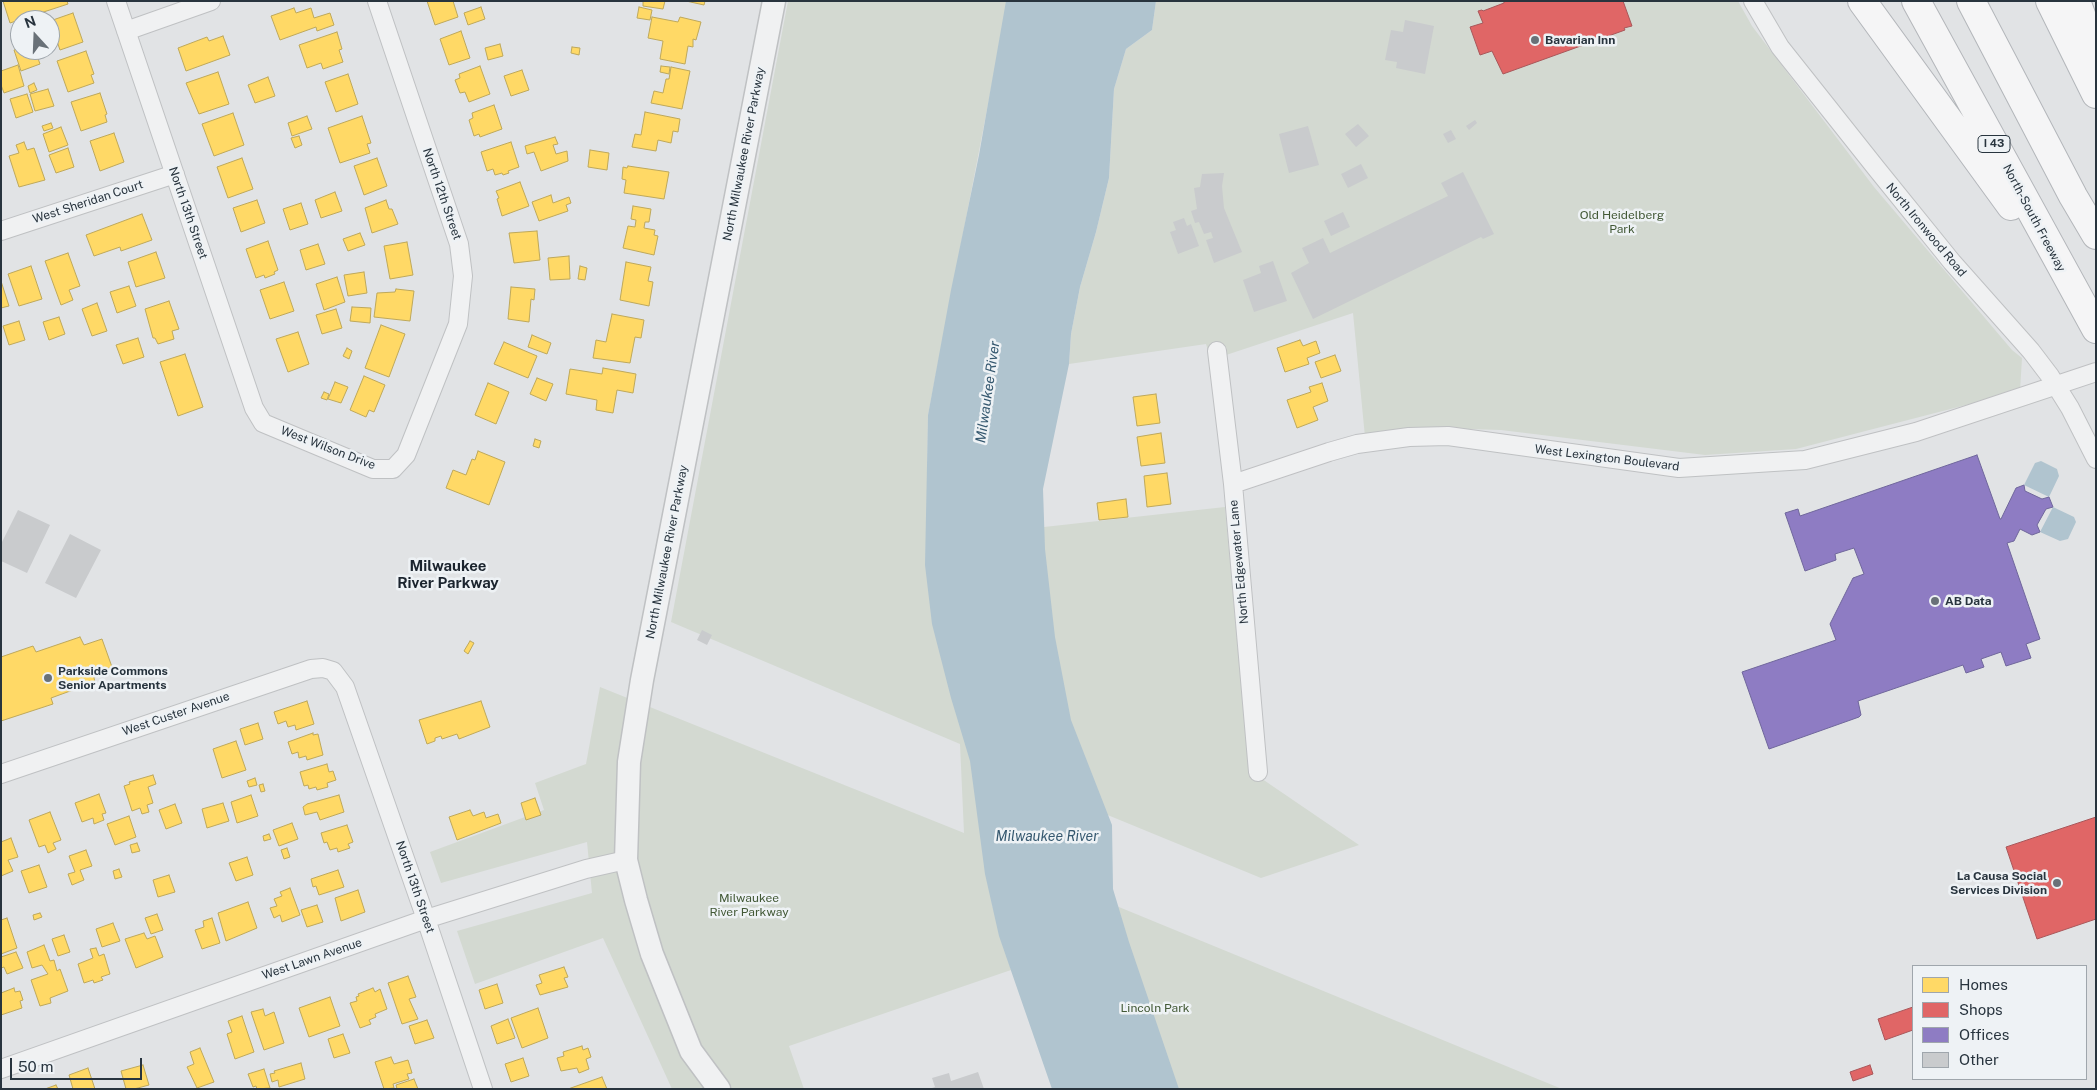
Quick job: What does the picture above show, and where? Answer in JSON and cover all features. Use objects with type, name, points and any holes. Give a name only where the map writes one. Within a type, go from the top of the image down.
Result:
[{"type":"highway","points":[[1862,1],[2071,287]]},
{"type":"highway","name":"North-South Freeway","points":[[1916,1],[2095,328]]},
{"type":"highway","points":[[1971,1],[2073,196],[2096,235]]},
{"type":"highway","points":[[2050,1],[2096,94]]},
{"type":"highway","points":[[2076,1],[2096,56]]},
{"type":"street","name":"North 13th Street","points":[[116,1],[254,408],[263,423]]},
{"type":"street","points":[[126,31],[212,1]]},
{"type":"street","name":"North 12th Street","points":[[377,1],[459,244],[463,276],[458,324],[406,455],[393,469]]},
{"type":"street","name":"North Milwaukee River Parkway","points":[[719,1089],[691,1051],[652,954],[626,860],[629,762],[642,680],[774,1]]},
{"type":"street","name":"North Ironwood Road","points":[[1753,1],[1780,47],[1876,168],[1957,268],[2031,351],[2057,386],[2096,459]]},
{"type":"street","name":"West Sheridan Court","points":[[1,231],[175,174]]},
{"type":"street","name":"North Edgewater Lane","points":[[1217,351],[1233,484],[1258,772]]},
{"type":"street","name":"West Lexington Boulevard","points":[[1233,484],[1338,449],[1409,437],[1448,436],[1679,468],[1805,460],[1916,432],[2096,372]]},
{"type":"street","name":"West Wilson Drive","points":[[263,423],[373,468],[393,469]]},
{"type":"street","name":"West Custer Avenue","points":[[1,774],[311,669],[323,668],[333,671],[345,687]]},
{"type":"street","name":"North 13th Street","points":[[345,687],[484,1089]]},
{"type":"street","name":"West Lawn Avenue","points":[[1,1069],[426,919],[586,869],[626,860]]},
{"type":"green space","name":"Milwaukee River Parkway","points":[[788,1],[1008,1],[928,415],[927,487],[1044,527],[1225,507],[1249,770],[1359,845],[1261,878],[1093,809],[992,904],[1011,970],[789,1046],[804,1089],[672,1089],[603,938],[475,984],[457,931],[592,893],[587,842],[441,883],[430,852],[544,810],[535,783],[586,764],[600,687],[964,833],[960,744],[671,622]]},
{"type":"green space","name":"Old Heidelberg Park","points":[[1156,1],[1738,1],[1752,26],[1874,187],[2012,350],[2022,358],[2020,391],[1796,449],[1705,455],[1501,430],[1435,428],[1365,437],[1353,313],[1211,360],[1206,344],[1069,364],[1071,334],[1080,287],[1109,178],[1114,89],[1126,49],[1152,30]]},
{"type":"green space","name":"Lincoln Park","points":[[1097,898],[1562,1089],[1100,1089]]},
{"type":"water","name":"Milwaukee River","points":[[1006,1],[1156,1],[1152,30],[1126,49],[1114,89],[1109,178],[1080,287],[1071,334],[1069,364],[1043,489],[1045,549],[1055,637],[1071,720],[1112,825],[1113,889],[1179,1089],[1052,1089],[999,936],[985,874],[970,761],[932,624],[925,565],[928,415],[979,155]]},
{"type":"water","points":[[2041,461],[2057,469],[2059,476],[2049,497],[2024,485],[2035,463]]},
{"type":"water","points":[[2053,507],[2074,517],[2076,522],[2068,539],[2060,541],[2040,532]]},
{"type":"building: Homes","points":[[3,1],[67,1],[68,4],[50,10],[10,10],[10,23]]},
{"type":"building: Homes","points":[[427,1],[453,1],[458,17],[435,25]]},
{"type":"building: Homes","points":[[643,1],[665,1],[663,9],[643,6]]},
{"type":"building: Homes","points":[[686,1],[705,1],[704,5]]},
{"type":"building: Homes","points":[[481,7],[485,19],[468,25],[464,13]]},
{"type":"building: Homes","points":[[639,7],[652,10],[650,20],[637,18]]},
{"type":"building: Homes","points":[[294,8],[296,13],[311,8],[314,18],[330,13],[334,25],[317,31],[316,27],[280,40],[271,16]]},
{"type":"building: Homes","points":[[73,13],[83,42],[60,50],[60,18]]},
{"type":"building: Homes","points":[[652,17],[678,22],[680,17],[701,22],[696,40],[693,39],[693,47],[688,46],[685,64],[660,59],[663,41],[648,38]]},
{"type":"building: Homes","points":[[461,31],[470,58],[449,65],[440,39]]},
{"type":"building: Homes","points":[[337,32],[342,49],[339,50],[343,62],[323,69],[321,63],[307,68],[299,45]]},
{"type":"building: Homes","points":[[223,36],[230,55],[186,71],[178,48],[207,37],[209,41]]},
{"type":"building: Homes","points":[[500,44],[503,56],[488,60],[485,48]]},
{"type":"building: Homes","points":[[572,47],[580,48],[579,55],[571,53]]},
{"type":"building: Homes","points":[[86,51],[94,74],[91,75],[94,83],[68,92],[57,61]]},
{"type":"building: Homes","points":[[17,60],[39,60],[40,64],[21,71]]},
{"type":"building: Homes","points":[[18,65],[24,86],[4,93],[1,85],[1,71]]},
{"type":"building: Homes","points":[[480,66],[490,94],[469,102],[465,92],[460,93],[455,80],[460,78],[459,74]]},
{"type":"building: Homes","points":[[661,66],[670,67],[669,74],[660,72]]},
{"type":"building: Homes","points":[[671,67],[690,71],[682,109],[651,103],[654,91],[663,93],[666,79],[669,79]]},
{"type":"building: Homes","points":[[522,70],[529,90],[511,96],[504,76]]},
{"type":"building: Homes","points":[[218,72],[229,104],[199,114],[186,83]]},
{"type":"building: Homes","points":[[348,74],[358,104],[336,112],[325,82]]},
{"type":"building: Homes","points":[[268,77],[275,96],[255,103],[248,85]]},
{"type":"building: Homes","points":[[34,83],[37,90],[30,93],[28,86]]},
{"type":"building: Homes","points":[[48,89],[54,106],[35,111],[30,94]]},
{"type":"building: Homes","points":[[100,93],[107,114],[105,115],[107,122],[81,131],[71,102]]},
{"type":"building: Homes","points":[[27,94],[33,112],[16,118],[10,99]]},
{"type":"building: Homes","points":[[494,105],[502,129],[480,137],[479,134],[474,136],[469,120],[473,118],[472,113]]},
{"type":"building: Homes","points":[[645,112],[680,119],[678,132],[673,131],[671,143],[658,140],[656,151],[632,147],[635,134],[641,135]]},
{"type":"building: Homes","points":[[233,113],[244,145],[214,156],[202,124]]},
{"type":"building: Homes","points":[[307,116],[312,129],[292,136],[288,123]]},
{"type":"building: Homes","points":[[362,116],[371,143],[367,144],[370,153],[340,163],[328,128]]},
{"type":"building: Homes","points":[[51,123],[53,128],[44,131],[42,126]]},
{"type":"building: Homes","points":[[61,127],[68,145],[49,152],[43,134]]},
{"type":"building: Homes","points":[[114,133],[124,162],[100,171],[90,141]]},
{"type":"building: Homes","points":[[299,136],[302,145],[295,148],[291,138]]},
{"type":"building: Homes","points":[[555,137],[558,144],[553,145],[556,154],[567,151],[568,161],[541,171],[534,152],[527,154],[525,146]]},
{"type":"building: Homes","points":[[24,142],[27,150],[34,148],[45,180],[19,187],[9,156],[19,153],[16,145]]},
{"type":"building: Homes","points":[[511,142],[519,167],[503,175],[502,173],[495,175],[493,169],[487,171],[481,152]]},
{"type":"building: Homes","points":[[68,148],[74,167],[56,173],[49,155]]},
{"type":"building: Homes","points":[[590,150],[609,153],[607,170],[588,167]]},
{"type":"building: Homes","points":[[242,158],[253,189],[228,198],[217,167]]},
{"type":"building: Homes","points":[[377,158],[387,186],[364,195],[354,166]]},
{"type":"building: Homes","points":[[628,166],[669,172],[664,199],[624,193],[626,180],[622,179],[623,167],[627,168]]},
{"type":"building: Homes","points":[[520,182],[529,206],[502,216],[496,191]]},
{"type":"building: Homes","points":[[335,192],[342,211],[321,218],[315,200]]},
{"type":"building: Homes","points":[[551,195],[553,203],[569,197],[571,203],[566,205],[568,211],[539,221],[532,202]]},
{"type":"building: Homes","points":[[257,200],[265,223],[241,232],[233,208]]},
{"type":"building: Homes","points":[[386,200],[398,224],[372,233],[365,208]]},
{"type":"building: Homes","points":[[301,203],[308,224],[290,230],[283,209]]},
{"type":"building: Homes","points":[[633,206],[651,209],[649,222],[645,222],[644,228],[655,230],[654,235],[658,236],[654,255],[623,248],[628,226],[635,227],[636,220],[631,219]]},
{"type":"building: Homes","points":[[142,214],[152,240],[121,251],[120,247],[94,256],[86,235]]},
{"type":"building: Homes","points":[[537,231],[540,260],[514,263],[509,233]]},
{"type":"building: Homes","points":[[360,233],[365,245],[348,251],[343,239]]},
{"type":"building: Homes","points":[[268,241],[278,270],[274,272],[275,274],[265,278],[264,275],[256,278],[246,249]]},
{"type":"building: Homes","points":[[407,242],[413,275],[390,279],[384,246]]},
{"type":"building: Homes","points":[[318,244],[325,264],[306,270],[300,250]]},
{"type":"building: Homes","points":[[156,252],[165,278],[136,287],[128,262]]},
{"type":"building: Homes","points":[[68,253],[80,286],[69,290],[73,300],[61,305],[45,261]]},
{"type":"building: Homes","points":[[569,256],[570,279],[550,280],[548,258]]},
{"type":"building: Homes","points":[[626,262],[651,267],[648,281],[653,282],[649,306],[620,300]]},
{"type":"building: Homes","points":[[31,266],[42,299],[19,306],[8,274]]},
{"type":"building: Homes","points":[[580,266],[587,268],[585,280],[578,279]]},
{"type":"building: Homes","points":[[364,272],[367,293],[348,296],[344,275]]},
{"type":"building: Homes","points":[[337,277],[345,302],[324,310],[316,284]]},
{"type":"building: Homes","points":[[1,281],[9,306],[1,308]]},
{"type":"building: Homes","points":[[284,282],[294,311],[270,319],[260,290]]},
{"type":"building: Homes","points":[[129,286],[136,306],[117,313],[110,292]]},
{"type":"building: Homes","points":[[511,287],[535,289],[534,300],[531,299],[529,322],[508,319]]},
{"type":"building: Homes","points":[[396,289],[414,291],[410,321],[374,317],[377,293],[395,292]]},
{"type":"building: Homes","points":[[169,301],[179,329],[172,331],[174,339],[158,344],[155,338],[153,338],[145,309]]},
{"type":"building: Homes","points":[[97,303],[107,331],[92,336],[82,309]]},
{"type":"building: Homes","points":[[352,307],[371,308],[370,323],[350,321]]},
{"type":"building: Homes","points":[[336,309],[342,328],[322,334],[316,315]]},
{"type":"building: Homes","points":[[612,314],[644,320],[641,338],[635,337],[630,363],[593,358],[596,340],[606,342]]},
{"type":"building: Homes","points":[[59,317],[65,334],[49,340],[43,322]]},
{"type":"building: Homes","points":[[19,321],[25,340],[9,345],[3,326]]},
{"type":"building: Homes","points":[[381,325],[405,334],[389,377],[365,368]]},
{"type":"building: Homes","points":[[298,332],[309,364],[288,372],[276,339]]},
{"type":"building: Homes","points":[[532,335],[551,343],[547,354],[528,347]]},
{"type":"building: Homes","points":[[138,338],[144,357],[123,364],[116,345]]},
{"type":"building: Homes","points":[[1300,340],[1303,346],[1316,341],[1320,353],[1307,358],[1309,364],[1285,372],[1277,348]]},
{"type":"building: Homes","points":[[504,342],[537,356],[528,378],[494,364]]},
{"type":"building: Homes","points":[[347,348],[352,351],[349,359],[343,356]]},
{"type":"building: Homes","points":[[185,354],[203,407],[178,416],[160,362]]},
{"type":"building: Homes","points":[[1335,355],[1341,371],[1321,378],[1315,362]]},
{"type":"building: Homes","points":[[603,368],[636,374],[633,393],[617,390],[613,413],[596,410],[597,400],[566,394],[570,369],[602,374]]},
{"type":"building: Homes","points":[[364,376],[385,385],[374,412],[369,410],[366,417],[350,410]]},
{"type":"building: Homes","points":[[537,378],[553,384],[546,401],[530,394]]},
{"type":"building: Homes","points":[[335,382],[348,387],[341,403],[328,399]]},
{"type":"building: Homes","points":[[488,383],[509,392],[496,424],[475,415]]},
{"type":"building: Homes","points":[[1322,383],[1328,401],[1313,407],[1318,420],[1297,428],[1287,400],[1311,392],[1309,387]]},
{"type":"building: Homes","points":[[324,392],[329,394],[327,400],[321,398]]},
{"type":"building: Homes","points":[[1156,394],[1160,423],[1137,426],[1133,397]]},
{"type":"building: Homes","points":[[1161,433],[1165,463],[1141,466],[1137,437]]},
{"type":"building: Homes","points":[[535,439],[541,441],[539,448],[533,446]]},
{"type":"building: Homes","points":[[478,451],[505,462],[489,505],[446,488],[453,470],[466,475],[472,459],[475,460]]},
{"type":"building: Homes","points":[[1167,473],[1171,504],[1147,507],[1144,476]]},
{"type":"building: Homes","points":[[1126,499],[1128,517],[1099,520],[1097,503]]},
{"type":"building: Homes","name":"Parkside Commons Senior Apartments","points":[[80,637],[84,645],[102,639],[112,667],[93,674],[95,682],[51,698],[53,704],[1,721],[1,657],[33,646],[36,652]]},
{"type":"building: Homes","points":[[470,641],[474,643],[468,654],[464,651]]},
{"type":"building: Homes","points":[[307,701],[314,724],[296,730],[295,725],[288,727],[286,721],[278,724],[274,712]]},
{"type":"building: Homes","points":[[481,701],[490,727],[459,739],[457,734],[442,739],[441,736],[427,744],[419,720]]},
{"type":"building: Homes","points":[[258,723],[263,739],[245,745],[240,729]]},
{"type":"building: Homes","points":[[313,733],[313,735],[318,734],[323,755],[307,760],[306,756],[299,758],[298,752],[292,754],[288,742]]},
{"type":"building: Homes","points":[[236,741],[246,770],[222,778],[213,749]]},
{"type":"building: Homes","points":[[327,764],[329,772],[333,771],[336,780],[327,783],[328,787],[317,790],[316,787],[309,789],[308,785],[304,786],[300,772]]},
{"type":"building: Homes","points":[[153,775],[156,784],[148,787],[153,803],[147,805],[149,812],[142,814],[140,808],[132,811],[124,786],[130,784],[129,782]]},
{"type":"building: Homes","points":[[255,778],[257,785],[249,787],[247,781]]},
{"type":"building: Homes","points":[[263,784],[265,791],[261,792],[259,785]]},
{"type":"building: Homes","points":[[99,794],[106,813],[102,814],[104,820],[94,824],[93,818],[82,822],[75,803]]},
{"type":"building: Homes","points":[[251,795],[258,816],[237,823],[231,802]]},
{"type":"building: Homes","points":[[339,795],[344,812],[320,820],[317,812],[305,815],[303,807],[307,804]]},
{"type":"building: Homes","points":[[535,798],[541,815],[526,820],[521,803]]},
{"type":"building: Homes","points":[[223,803],[229,821],[207,828],[202,809]]},
{"type":"building: Homes","points":[[175,804],[182,823],[166,829],[159,810]]},
{"type":"building: Homes","points":[[470,810],[473,816],[484,812],[486,818],[498,814],[501,823],[457,840],[449,817]]},
{"type":"building: Homes","points":[[50,812],[61,840],[53,843],[56,849],[48,853],[45,845],[39,847],[29,820]]},
{"type":"building: Homes","points":[[129,816],[136,837],[115,845],[107,824]]},
{"type":"building: Homes","points":[[292,823],[298,839],[279,846],[273,830]]},
{"type":"building: Homes","points":[[347,825],[353,842],[348,844],[350,848],[338,852],[337,848],[330,850],[327,842],[324,843],[321,833]]},
{"type":"building: Homes","points":[[269,834],[271,839],[264,841],[263,836]]},
{"type":"building: Homes","points":[[11,838],[18,857],[8,860],[13,871],[1,876],[1,842]]},
{"type":"building: Homes","points":[[137,843],[140,851],[132,853],[130,845]]},
{"type":"building: Homes","points":[[287,848],[290,857],[284,859],[281,850]]},
{"type":"building: Homes","points":[[86,850],[92,866],[80,870],[84,880],[72,885],[68,874],[75,872],[69,856]]},
{"type":"building: Homes","points":[[247,857],[253,875],[236,881],[229,863]]},
{"type":"building: Homes","points":[[39,865],[47,887],[29,893],[21,871]]},
{"type":"building: Homes","points":[[119,869],[122,877],[115,879],[113,871]]},
{"type":"building: Homes","points":[[338,870],[344,887],[319,895],[316,886],[313,887],[311,879]]},
{"type":"building: Homes","points":[[169,875],[175,892],[158,897],[153,880]]},
{"type":"building: Homes","points":[[290,888],[300,915],[282,922],[280,915],[274,918],[270,908],[277,906],[274,899],[282,896],[280,892]]},
{"type":"building: Homes","points":[[358,890],[365,912],[341,921],[335,898]]},
{"type":"building: Homes","points":[[248,902],[257,928],[226,941],[218,913]]},
{"type":"building: Homes","points":[[317,905],[323,922],[307,927],[301,910]]},
{"type":"building: Homes","points":[[40,913],[42,917],[34,920],[33,915]]},
{"type":"building: Homes","points":[[157,914],[163,930],[151,934],[145,918]]},
{"type":"building: Homes","points":[[7,918],[17,948],[1,954],[1,920]]},
{"type":"building: Homes","points":[[212,918],[220,943],[202,949],[195,930],[204,927],[203,921]]},
{"type":"building: Homes","points":[[113,923],[120,941],[102,947],[96,929]]},
{"type":"building: Homes","points":[[144,933],[147,939],[155,936],[163,957],[136,968],[125,939]]},
{"type":"building: Homes","points":[[64,935],[70,952],[58,956],[52,939]]},
{"type":"building: Homes","points":[[44,945],[50,961],[54,960],[57,971],[60,969],[68,991],[50,998],[51,1003],[40,1006],[31,980],[48,974],[42,965],[32,968],[27,952]]},
{"type":"building: Homes","points":[[96,948],[99,956],[104,954],[110,974],[101,977],[103,980],[94,983],[93,980],[84,983],[78,964],[93,958],[90,949]]},
{"type":"building: Homes","points":[[16,952],[23,968],[7,974],[4,967],[1,968],[1,957]]},
{"type":"building: Homes","points":[[564,967],[568,977],[564,978],[568,987],[540,995],[536,985],[542,983],[539,975]]},
{"type":"building: Homes","points":[[408,976],[416,997],[409,999],[418,1019],[402,1024],[388,983]]},
{"type":"building: Homes","points":[[497,984],[503,1003],[485,1009],[479,990]]},
{"type":"building: Homes","points":[[14,988],[15,992],[20,991],[23,1000],[20,1001],[22,1008],[1,1015],[1,993]]},
{"type":"building: Homes","points":[[373,988],[375,992],[380,989],[387,1009],[375,1014],[376,1017],[369,1020],[371,1024],[360,1028],[350,1003],[357,1001],[356,997],[359,996],[358,994]]},
{"type":"building: Homes","points":[[330,997],[340,1026],[309,1037],[299,1008]]},
{"type":"building: Homes","points":[[538,1008],[548,1038],[522,1048],[511,1018]]},
{"type":"building: Homes","points":[[263,1009],[265,1016],[274,1012],[284,1043],[264,1050],[251,1012]]},
{"type":"building: Homes","points":[[242,1016],[254,1052],[235,1059],[227,1034],[232,1032],[228,1021]]},
{"type":"building: Homes","points":[[508,1019],[515,1038],[497,1044],[491,1026]]},
{"type":"building: Homes","points":[[427,1020],[434,1038],[415,1044],[409,1026]]},
{"type":"building: Homes","points":[[343,1034],[350,1053],[334,1058],[328,1039]]},
{"type":"building: Homes","points":[[582,1046],[583,1050],[588,1048],[591,1057],[586,1059],[589,1069],[579,1073],[577,1068],[561,1071],[557,1058],[564,1056],[563,1052]]},
{"type":"building: Homes","points":[[200,1048],[214,1082],[197,1088],[187,1067],[194,1064],[190,1052]]},
{"type":"building: Homes","points":[[391,1057],[394,1064],[408,1060],[412,1073],[407,1074],[409,1079],[393,1084],[394,1088],[384,1089],[375,1062]]},
{"type":"building: Homes","points":[[523,1058],[529,1076],[511,1082],[505,1064]]},
{"type":"building: Homes","points":[[301,1063],[305,1079],[279,1087],[278,1080],[272,1082],[270,1074],[275,1073],[274,1071]]},
{"type":"building: Homes","points":[[143,1065],[149,1085],[126,1089],[121,1071]]},
{"type":"building: Homes","points":[[88,1068],[95,1089],[73,1089],[69,1075]]},
{"type":"building: Homes","points":[[264,1069],[270,1088],[257,1089],[256,1086],[253,1087],[248,1074]]},
{"type":"building: Homes","points":[[602,1077],[607,1089],[568,1089]]},
{"type":"building: Homes","points":[[414,1079],[418,1089],[397,1089],[396,1085]]},
{"type":"building: Homes","points":[[56,1085],[58,1089],[45,1089]]},
{"type":"building: Shops","name":"Bavarian Inn","points":[[1504,1],[1623,1],[1632,26],[1503,74],[1492,51],[1480,55],[1470,27],[1483,23],[1478,11],[1504,3]]},
{"type":"building: Shops","name":"La Causa Social Services Division","points":[[2096,817],[2096,919],[2037,939],[2006,847]]},
{"type":"building: Shops","points":[[1912,1007],[1912,1030],[1885,1040],[1878,1019]]},
{"type":"building: Shops","points":[[1870,1065],[1873,1074],[1853,1081],[1850,1072]]},
{"type":"building: Offices","name":"AB Data","points":[[1977,455],[2000,519],[2016,488],[2024,485],[2025,491],[2042,499],[2049,497],[2053,507],[2046,509],[2037,525],[2040,532],[2032,535],[2020,529],[2014,541],[2007,543],[2040,639],[2026,644],[2031,658],[2006,666],[2001,652],[1981,659],[1984,667],[1966,673],[1963,665],[1858,701],[1861,715],[1859,717],[1769,749],[1742,672],[1836,640],[1830,624],[1853,578],[1864,574],[1854,548],[1835,554],[1836,560],[1805,571],[1785,513],[1798,509],[1800,516]]},
{"type":"building: Other","points":[[1405,20],[1434,26],[1425,74],[1396,68],[1397,62],[1385,60],[1391,30],[1403,32]]},
{"type":"building: Other","points":[[1475,120],[1477,123],[1469,130],[1466,126]]},
{"type":"building: Other","points":[[1358,124],[1369,136],[1356,147],[1345,134]]},
{"type":"building: Other","points":[[1308,126],[1319,165],[1289,173],[1279,134]]},
{"type":"building: Other","points":[[1451,130],[1456,139],[1448,143],[1443,134]]},
{"type":"building: Other","points":[[1361,164],[1368,178],[1348,188],[1341,174]]},
{"type":"building: Other","points":[[1463,172],[1494,234],[1483,239],[1481,237],[1313,319],[1291,273],[1309,263],[1302,248],[1323,238],[1330,253],[1448,196],[1441,183]]},
{"type":"building: Other","points":[[1224,173],[1222,186],[1224,208],[1242,252],[1214,263],[1206,240],[1213,238],[1211,232],[1204,234],[1199,222],[1195,223],[1191,211],[1197,209],[1194,188],[1200,187],[1202,174]]},
{"type":"building: Other","points":[[1343,212],[1350,227],[1331,236],[1324,221]]},
{"type":"building: Other","points":[[1184,218],[1187,226],[1191,224],[1199,246],[1178,254],[1170,232],[1176,230],[1173,222]]},
{"type":"building: Other","points":[[1273,261],[1287,301],[1254,312],[1243,280],[1261,273],[1259,266]]},
{"type":"building: Other","points":[[18,510],[50,525],[27,573],[1,561],[1,544]]},
{"type":"building: Other","points":[[70,534],[101,550],[76,598],[45,583]]},
{"type":"building: Other","points":[[702,630],[712,635],[707,645],[697,640]]},
{"type":"building: Other","points":[[978,1072],[984,1089],[929,1089],[935,1087],[932,1078],[949,1073],[951,1081]]},
{"type":"place","name":"Bavarian Inn","points":[[1535,40]]},
{"type":"place","name":"AB Data","points":[[1935,601]]},
{"type":"place","name":"Parkside Commons Senior Apartments","points":[[48,678]]},
{"type":"place","name":"La Causa Social Services Division","points":[[2057,883]]},
{"type":"district","name":"Milwaukee River Parkway","points":[[448,574]]}]
